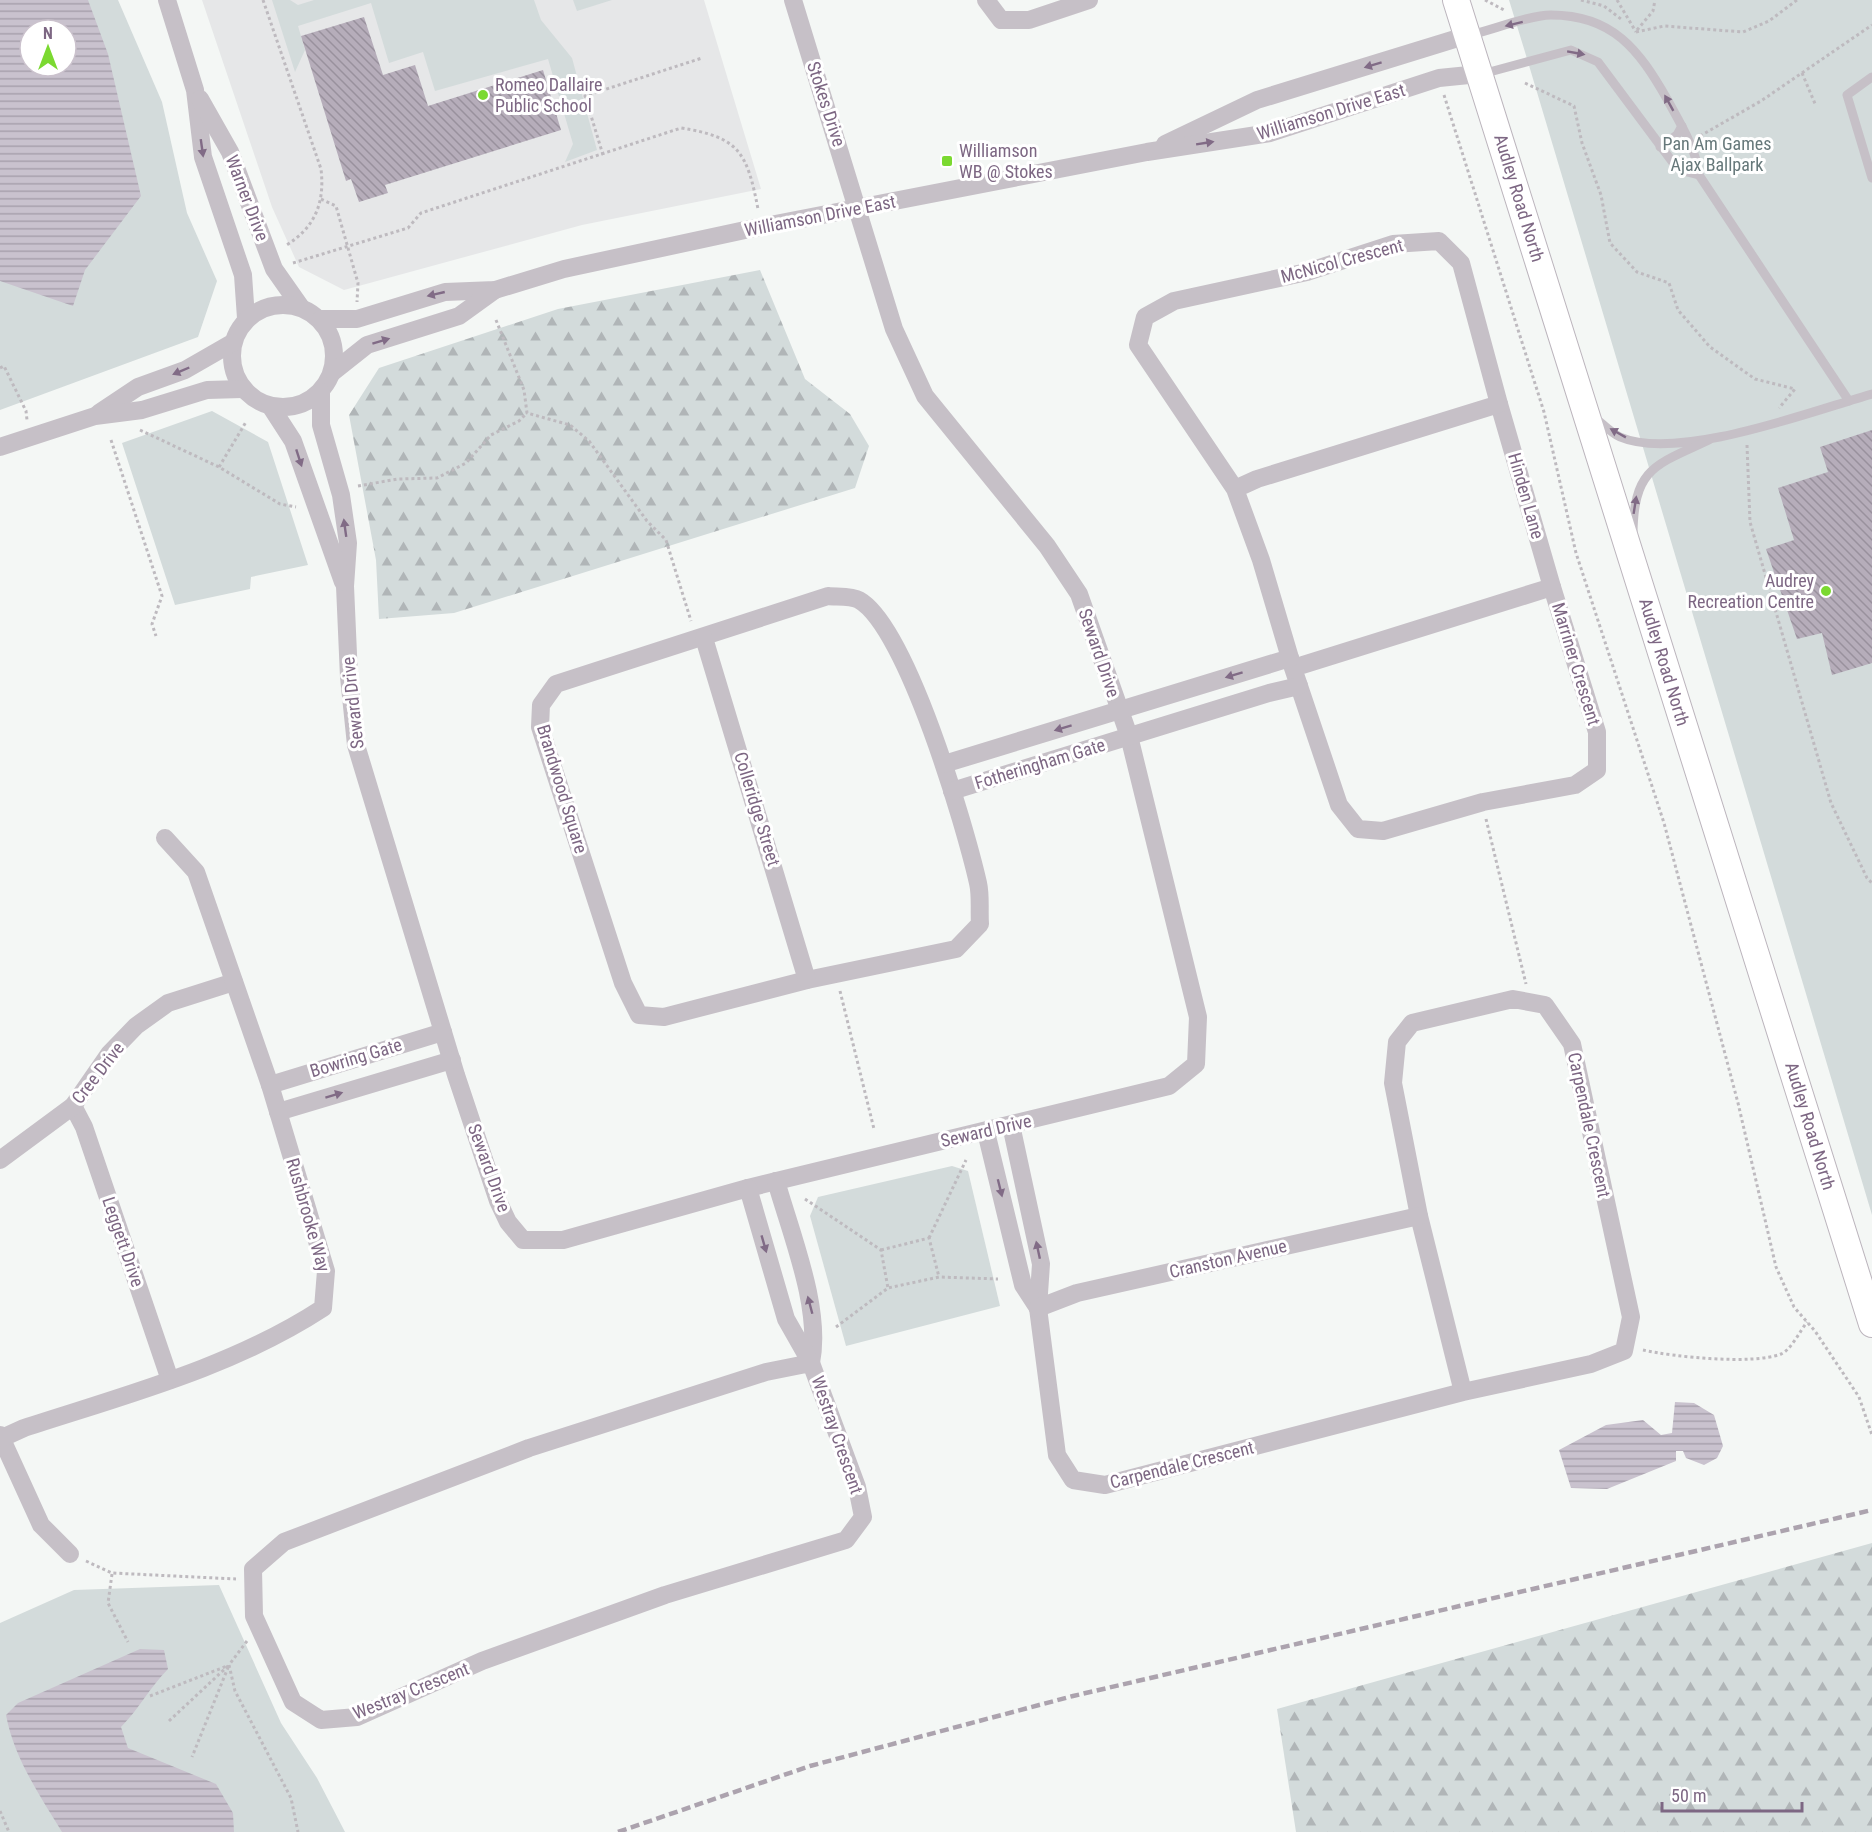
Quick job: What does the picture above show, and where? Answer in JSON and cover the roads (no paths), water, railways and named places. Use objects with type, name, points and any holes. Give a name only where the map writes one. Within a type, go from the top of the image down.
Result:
[{"type":"street","name":"Warner Drive","points":[[167,0],[195,90],[203,157],[243,275],[246,318]]},
{"type":"street","name":"Stokes Drive","points":[[793,0],[858,208]]},
{"type":"street","points":[[986,0],[1001,20],[1029,20],[1089,0]]},
{"type":"street","name":"Audley Road North","points":[[1456,0],[1872,1324]]},
{"type":"street","name":"Williamson Drive East","points":[[1147,152],[1257,100],[1468,36]]},
{"type":"street","name":"Williamson Drive East","points":[[321,319],[357,320],[445,292],[495,290],[564,269],[762,227],[1147,152],[1270,133],[1439,78],[1479,74]]},
{"type":"street","name":"Warner Drive","points":[[195,90],[230,152],[260,238],[272,262],[300,306]]},
{"type":"street","name":"Seward Drive","points":[[321,392],[321,425],[341,495],[348,543],[345,586],[348,677],[356,745],[443,1032],[498,1202],[508,1222],[523,1240],[563,1240],[748,1188],[1169,1086],[1196,1064],[1198,1017],[1129,736],[1079,594],[1047,546],[925,396],[894,329],[858,208]]},
{"type":"street","name":"McNicol Crescent","points":[[1294,671],[1262,560],[1236,489],[1138,345],[1145,317],[1174,301],[1307,272],[1393,244],[1439,241],[1461,263],[1498,404]]},
{"type":"street","name":"Williamson Drive East","points":[[333,372],[367,345],[459,316],[495,290]]},
{"type":"street","points":[[271,304],[300,306],[321,319],[334,344],[333,372],[321,392],[298,406],[271,407],[243,389],[231,367],[232,343],[246,318],[271,304]]},
{"type":"street","points":[[95,416],[138,387],[185,370],[232,343]]},
{"type":"street","points":[[0,447],[95,416],[142,410],[207,390],[243,389]]},
{"type":"street","points":[[1236,489],[1257,479],[1498,404]]},
{"type":"street","name":"Hinden Lane","points":[[1498,404],[1552,587]]},
{"type":"street","name":"Seward Drive","points":[[271,407],[293,441],[345,586]]},
{"type":"street","name":"Marriner Crescent","points":[[1119,711],[1294,671],[1552,587],[1597,732],[1597,770],[1575,785],[1483,802],[1383,831],[1358,829],[1339,806],[1294,671]]},
{"type":"street","name":"Brandwood Square","points":[[828,596],[858,599],[884,623],[918,695],[944,764],[978,885],[980,924],[956,949],[807,980],[664,1017],[639,1015],[622,983],[540,727],[541,705],[556,684],[701,639],[828,596]]},
{"type":"street","name":"Colleridge Street","points":[[701,639],[807,980]]},
{"type":"street","name":"Marriner Crescent","points":[[1129,736],[1269,693],[1294,671]]},
{"type":"street","name":"Fotheringham Gate","points":[[944,764],[1119,711]]},
{"type":"street","name":"Fotheringham Gate","points":[[952,791],[1129,736]]},
{"type":"street","name":"Rushbrooke Way","points":[[1,1437],[170,1380],[295,1326],[322,1308],[326,1271],[270,1085],[196,872],[165,838]]},
{"type":"street","name":"Cree Drive","points":[[0,1160],[73,1106],[109,1054],[136,1026],[168,1004],[234,982]]},
{"type":"street","name":"Carpendale Crescent","points":[[1011,1125],[1041,1264],[1038,1308],[1057,1455],[1073,1480],[1105,1485],[1463,1392],[1591,1364],[1624,1352],[1631,1317],[1572,1044],[1545,1005],[1513,999],[1412,1023],[1397,1042],[1394,1083],[1419,1216]]},
{"type":"street","name":"Bowring Gate","points":[[270,1085],[443,1032]]},
{"type":"street","name":"Bowring Gate","points":[[278,1112],[452,1060]]},
{"type":"street","name":"Leggett Drive","points":[[73,1106],[84,1127],[170,1380]]},
{"type":"street","name":"Carpendale Crescent","points":[[986,1132],[1023,1285],[1038,1308]]},
{"type":"street","name":"Westray Crescent","points":[[776,1181],[813,1314],[815,1345],[811,1363]]},
{"type":"street","name":"Westray Crescent","points":[[748,1188],[786,1319],[811,1363],[857,1487],[863,1517],[846,1540],[644,1602],[482,1661],[357,1717],[321,1720],[293,1702],[254,1616],[253,1569],[284,1542],[529,1448],[766,1372],[811,1363]]},
{"type":"street","points":[[1419,1216],[1463,1392]]},
{"type":"street","name":"Cranston Avenue","points":[[1038,1308],[1077,1293],[1419,1216]]},
{"type":"street","points":[[1,1437],[41,1525],[70,1554]]},
{"type":"lane","points":[[1468,36],[1549,15],[1598,23],[1616,33],[1646,62],[1682,126],[1698,161],[1700,175],[1849,400]]},
{"type":"lane","points":[[1479,74],[1571,50],[1586,55],[1598,62],[1674,164],[1687,172],[1700,175]]},
{"type":"lane","points":[[1872,77],[1847,95],[1872,178]]},
{"type":"lane","points":[[1660,147],[1677,135],[1682,126]]},
{"type":"lane","points":[[1585,410],[1619,436],[1645,443],[1716,437],[1761,429],[1872,394]]},
{"type":"lane","points":[[1633,564],[1634,508],[1640,484],[1660,463],[1716,437]]},
{"type":"railway","points":[[618,1832],[810,1766],[1073,1696],[1872,1510]]},
{"type":"place","name":"Romeo Dallaire Public School","points":[[483,95]]},
{"type":"place","name":"Williamson WB @ Stokes","points":[[947,161]]},
{"type":"place","name":"Audrey Recreation Centre","points":[[1826,591]]},
{"type":"park label","name":"Pan Am Games Ajax Ballpark","points":[[1717,154]]}]
